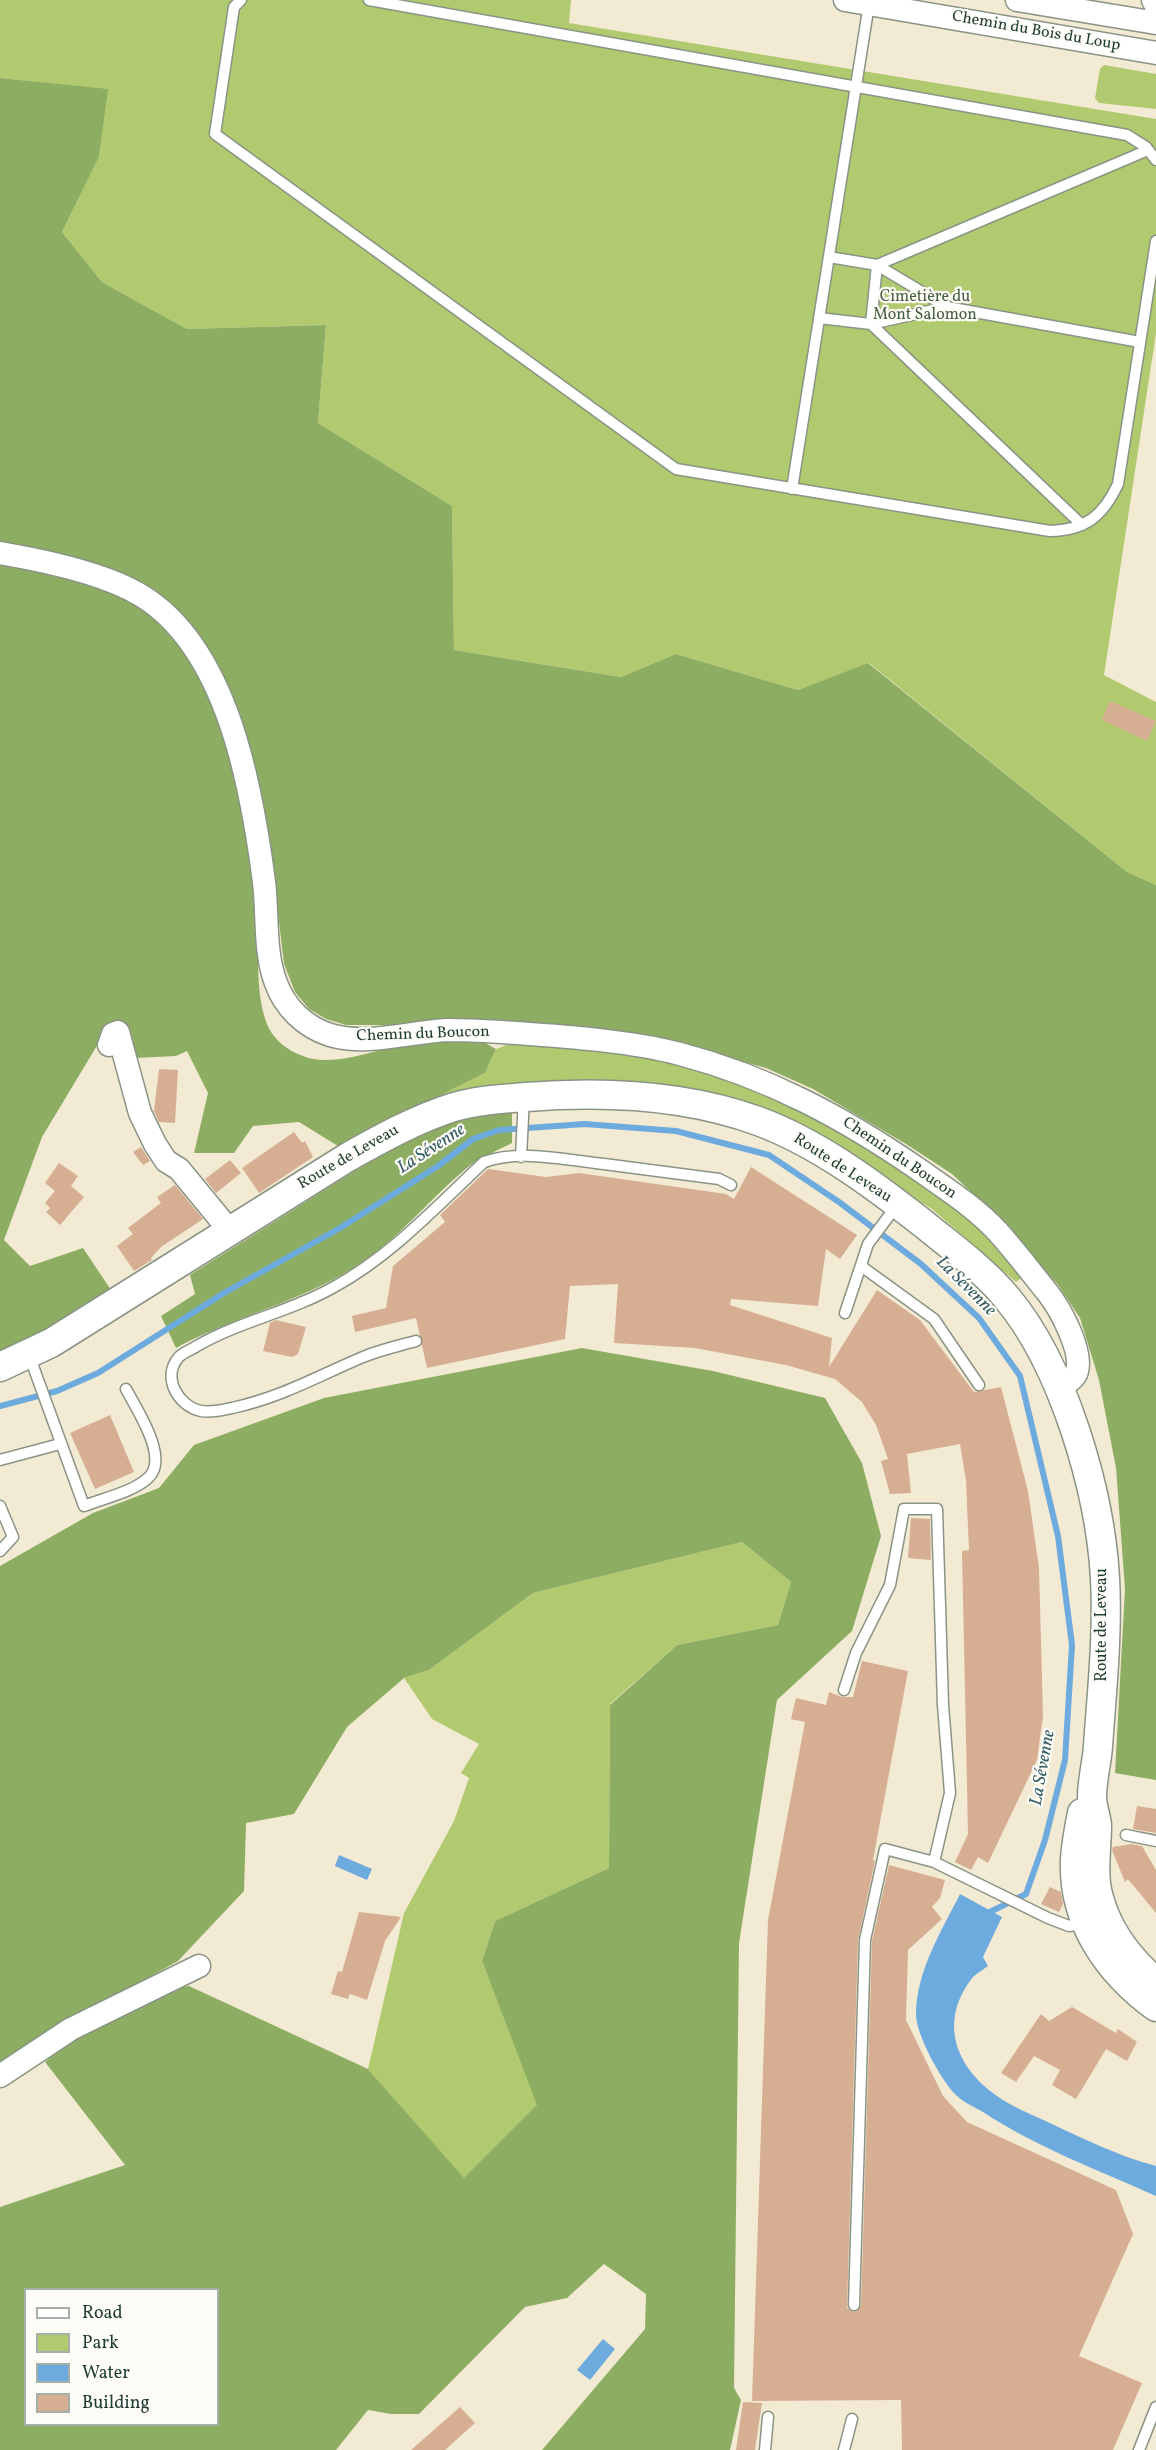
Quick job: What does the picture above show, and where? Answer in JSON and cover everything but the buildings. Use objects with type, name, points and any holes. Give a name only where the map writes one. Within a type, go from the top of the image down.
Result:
[{"type":"street","name":"Chemin du Bois du Loup","points":[[845,0],[1156,53]]},
{"type":"street","points":[[1017,0],[1156,23]]},
{"type":"street","points":[[1153,0],[1156,6]]},
{"type":"street","name":"Chemin du Boucon","points":[[0,553],[113,582],[142,596],[171,620],[199,656],[227,708],[249,787],[264,882],[274,980],[286,1004],[304,1023],[330,1035],[356,1039],[447,1030],[497,1032],[580,1039],[677,1053],[754,1077],[822,1108],[955,1195],[996,1230],[1053,1299],[1070,1333],[1078,1356],[1077,1370],[1073,1379],[1061,1387]]},
{"type":"street","points":[[109,1045],[113,1034],[118,1032],[140,1113],[155,1144],[166,1161],[179,1169],[230,1231]]},
{"type":"street","name":"Route de Leveau","points":[[0,1366],[29,1355],[92,1319],[348,1157],[408,1125],[458,1106],[613,1095],[647,1097],[737,1113],[800,1139],[891,1214],[970,1262],[1006,1297],[1033,1334],[1061,1387],[1095,1509],[1105,1575],[1106,1650],[1094,1787],[1082,1811],[1075,1859],[1078,1894],[1097,1920]]},
{"type":"street","points":[[1097,1920],[1141,1969],[1156,1982]]},
{"type":"street","points":[[1097,1920],[1104,1959],[1125,1983],[1156,2007]]},
{"type":"street","points":[[0,2076],[71,2029],[199,1966]]},
{"type":"lane","points":[[241,0],[234,7],[215,134],[676,469],[1050,531],[1067,531],[1082,525],[1107,506],[1118,484],[1156,241]]},
{"type":"lane","points":[[369,0],[1127,135],[1148,150],[1156,160]]},
{"type":"lane","points":[[792,489],[869,4]]},
{"type":"lane","points":[[877,265],[1148,150]]},
{"type":"lane","points":[[830,257],[877,265],[947,307],[1140,342]]},
{"type":"lane","points":[[871,324],[877,265]]},
{"type":"lane","points":[[819,318],[871,324],[947,307]]},
{"type":"lane","points":[[871,324],[1082,525]]},
{"type":"lane","points":[[521,1157],[524,1103]]},
{"type":"lane","points":[[416,1341],[364,1357],[296,1389],[216,1411],[200,1411],[184,1402],[176,1394],[172,1381],[172,1368],[179,1357],[222,1332],[300,1304],[334,1287],[380,1257],[484,1162],[510,1156],[521,1157],[719,1179],[731,1185]]},
{"type":"lane","points":[[845,1312],[868,1244],[891,1214]]},
{"type":"lane","points":[[861,1266],[934,1319],[979,1385]]},
{"type":"lane","points":[[29,1355],[47,1410],[84,1506],[149,1478],[156,1467],[156,1450],[126,1389]]},
{"type":"lane","points":[[0,1460],[60,1444]]},
{"type":"lane","points":[[0,1506],[13,1537],[0,1551]]},
{"type":"lane","points":[[844,1690],[856,1653],[890,1585],[904,1509],[937,1509],[943,1705],[950,1793],[934,1862]]},
{"type":"lane","points":[[1126,1835],[1156,1841]]},
{"type":"lane","points":[[854,2305],[865,1940],[885,1849],[934,1862],[1069,1926],[1097,1920]]},
{"type":"lane","points":[[1139,2450],[1156,2407]]},
{"type":"lane","points":[[765,2450],[768,2417]]},
{"type":"lane","points":[[844,2450],[852,2419]]},
{"type":"green space","name":"Cimetière du Mont Salomon","points":[[0,0],[571,0],[569,23],[1156,119],[1156,333],[1104,675],[1156,702],[1156,885],[1127,872],[869,663],[798,690],[676,654],[621,677],[454,650],[452,506],[318,423],[326,325],[187,329],[102,282],[62,232],[99,157],[107,90],[0,78]]},
{"type":"green space","points":[[1104,65],[1156,74],[1156,109],[1099,103],[1095,98],[1100,69]]},
{"type":"green space","points":[[0,78],[108,89],[99,157],[62,232],[102,282],[187,329],[326,325],[318,423],[452,506],[454,650],[621,677],[676,654],[798,690],[868,663],[1127,872],[1156,885],[1156,1780],[1115,1773],[1125,1589],[1116,1468],[1099,1380],[1080,1318],[1058,1285],[1000,1219],[952,1174],[906,1144],[813,1089],[766,1068],[683,1046],[397,1025],[346,1025],[326,1019],[309,1009],[295,992],[284,964],[269,838],[261,911],[258,969],[265,1019],[274,1036],[287,1048],[302,1056],[327,1060],[355,1057],[411,1043],[457,1038],[476,1039],[496,1049],[485,1073],[338,1146],[299,1122],[253,1126],[234,1153],[194,1153],[208,1093],[187,1051],[176,1056],[135,1058],[126,1023],[110,1024],[42,1137],[4,1240],[30,1266],[83,1248],[113,1293],[59,1326],[0,1352]]},
{"type":"green space","points":[[512,1043],[657,1057],[750,1083],[938,1192],[989,1239],[1023,1277],[1016,1282],[932,1209],[781,1117],[735,1098],[615,1080],[502,1085],[438,1096],[485,1073],[496,1049]]},
{"type":"green space","points":[[512,1110],[512,1143],[472,1164],[457,1176],[401,1231],[371,1256],[312,1290],[220,1327],[176,1348],[161,1316],[195,1294],[190,1275],[418,1131],[468,1116]]},
{"type":"green space","points":[[582,1348],[713,1371],[825,1398],[862,1463],[881,1536],[852,1631],[777,1700],[739,1943],[734,2388],[741,2400],[730,2450],[542,2450],[645,2329],[646,2294],[604,2264],[567,2298],[525,2307],[419,2414],[391,2414],[368,2410],[336,2450],[0,2450],[0,2207],[125,2165],[45,2062],[80,2034],[177,1988],[189,1986],[368,2069],[464,2178],[537,2105],[482,1961],[495,1921],[609,1868],[610,1705],[677,1645],[778,1625],[791,1582],[742,1542],[533,1593],[429,1670],[404,1678],[347,1727],[294,1814],[246,1823],[244,1891],[178,1961],[52,2031],[0,2065],[0,1566],[93,1513],[159,1488],[194,1445],[324,1398]]},
{"type":"green space","points":[[742,1542],[791,1582],[778,1625],[677,1645],[610,1704],[609,1868],[495,1921],[482,1961],[538,2105],[464,2179],[368,2069],[404,1913],[454,1821],[469,1778],[461,1773],[479,1744],[432,1719],[404,1678],[429,1670],[533,1593]]},
{"type":"water","points":[[339,1855],[372,1869],[367,1880],[335,1866]]},
{"type":"water","points":[[960,1894],[1002,1917],[983,1957],[988,1966],[973,1977],[962,1994],[956,2011],[954,2027],[956,2044],[972,2073],[985,2086],[1013,2106],[1104,2148],[1156,2166],[1156,2196],[1003,2125],[962,2100],[944,2080],[930,2057],[920,2032],[916,2013],[917,1997],[925,1966]]},
{"type":"water","points":[[603,2339],[615,2349],[590,2380],[577,2370]]},
{"type":"waterway","name":"La Sévenne","points":[[0,1406],[57,1391],[98,1373],[224,1293],[340,1228],[438,1166],[473,1139],[499,1130],[585,1124],[676,1131],[769,1155],[839,1202],[921,1264],[979,1318],[1020,1376],[1058,1536],[1072,1645],[1065,1760],[1045,1840],[1026,1894],[984,1915]]}]
